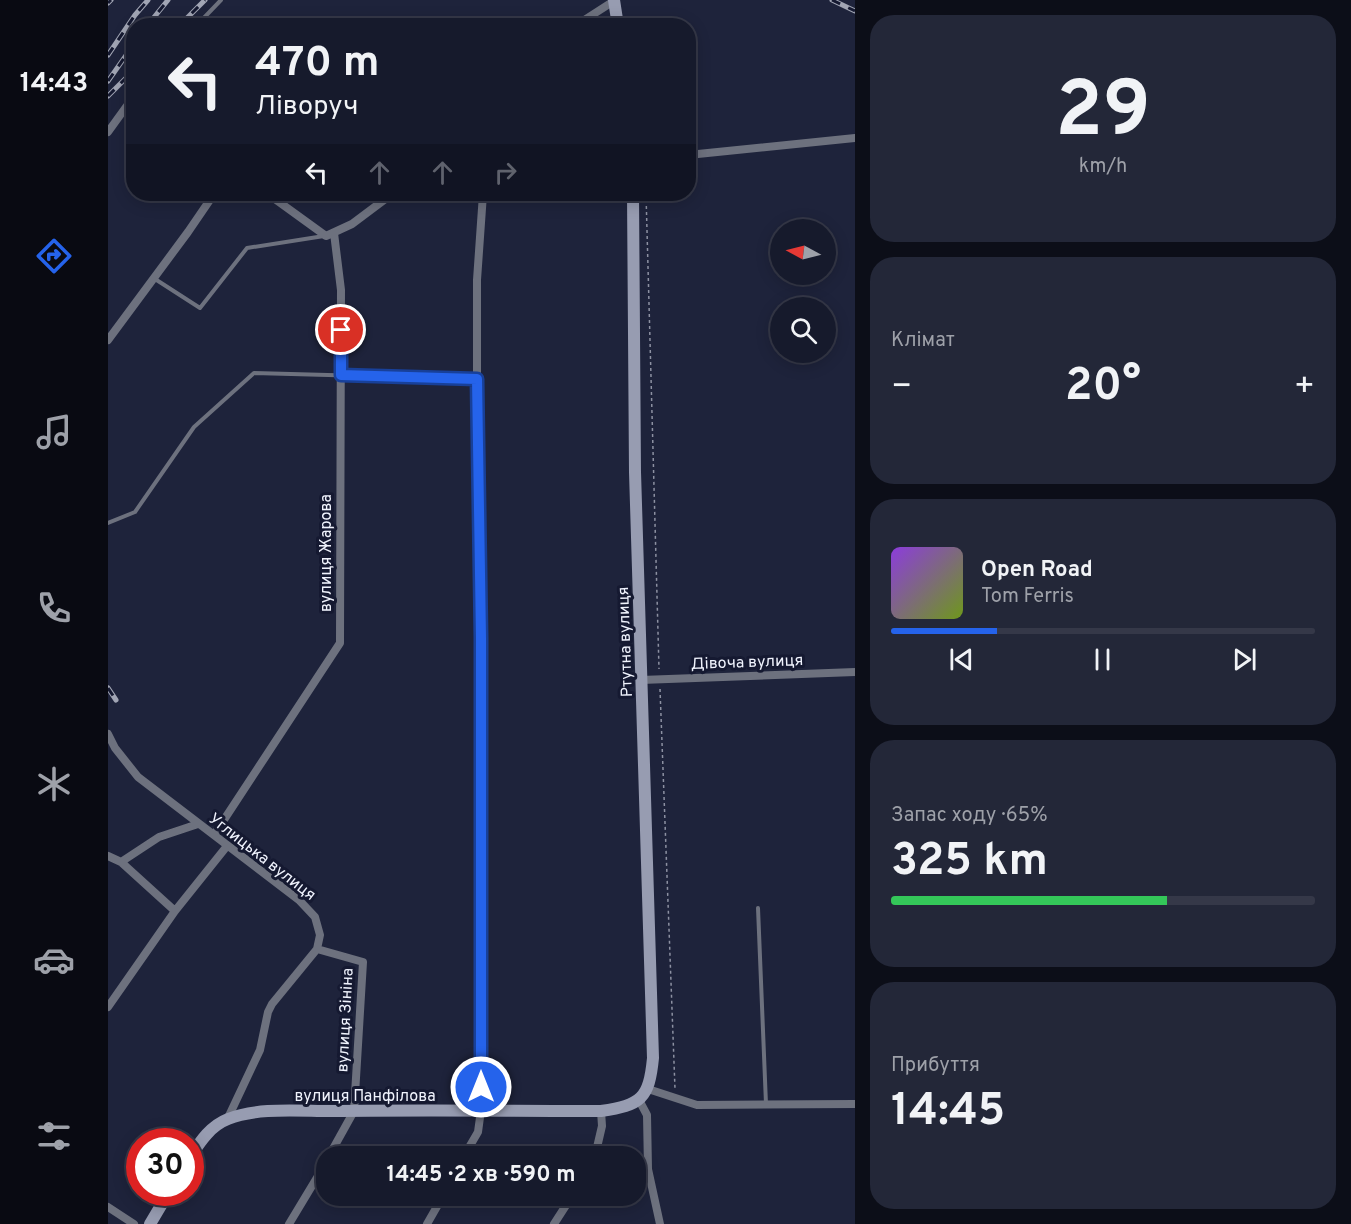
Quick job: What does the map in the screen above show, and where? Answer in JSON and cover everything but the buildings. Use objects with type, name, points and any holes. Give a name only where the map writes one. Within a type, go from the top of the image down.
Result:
[{"type":"main road","points":[[614,1],[617,18]]},
{"type":"main road","name":"Ртутна вулиця","points":[[633,201],[635,472],[653,1058],[648,1089]]},
{"type":"main road","points":[[639,1100],[648,1089]]},
{"type":"main road","name":"вулиця Панфілова","points":[[226,1120],[263,1112],[601,1111],[624,1107],[639,1100]]},
{"type":"main road","points":[[204,1136],[226,1120]]},
{"type":"main road","points":[[150,1224],[161,1206]]},
{"type":"street","points":[[587,18],[614,1]]},
{"type":"street","points":[[108,132],[126,107]]},
{"type":"street","points":[[696,154],[855,138]]},
{"type":"street","points":[[108,340],[209,201]]},
{"type":"street","points":[[279,201],[330,234],[352,224],[383,201]]},
{"type":"street","points":[[470,1146],[478,1132],[481,1110],[481,638],[477,280],[483,201]]},
{"type":"street","name":"вулиця Жарова","points":[[214,835],[340,643],[341,290],[330,234]]},
{"type":"street","name":"Дівоча вулиця","points":[[641,680],[855,672]]},
{"type":"street","name":"Углицька вулиця","points":[[108,734],[115,748],[138,777],[298,900],[315,917],[320,935],[317,949]]},
{"type":"street","points":[[120,862],[159,837],[198,824]]},
{"type":"street","points":[[108,1007],[175,910],[227,846]]},
{"type":"street","points":[[108,856],[120,862],[175,910]]},
{"type":"street","points":[[226,1120],[260,1050],[268,1012],[272,1004],[317,949]]},
{"type":"street","name":"вулиця Зініна","points":[[317,949],[363,962],[354,1111],[335,1146]]},
{"type":"street","points":[[648,1089],[697,1105],[855,1104]]},
{"type":"street","points":[[639,1100],[647,1115],[648,1169],[660,1224]]},
{"type":"street","points":[[598,1146],[601,1111]]},
{"type":"street","points":[[289,1224],[316,1179]]},
{"type":"street","points":[[427,1224],[437,1206]]},
{"type":"street","points":[[554,1224],[566,1206]]},
{"type":"street","points":[[108,1207],[134,1224]]},
{"type":"lane","points":[[204,18],[221,0]]},
{"type":"lane","points":[[154,278],[200,308],[247,248],[330,234]]},
{"type":"lane","points":[[108,523],[135,512],[194,427],[254,373],[477,379]]},
{"type":"lane","points":[[758,908],[766,1104]]},
{"type":"path","points":[[646,201],[675,1098]]},
{"type":"railway","points":[[108,3],[111,0]]},
{"type":"railway","points":[[133,18],[148,0]]},
{"type":"railway","points":[[153,18],[168,0]]},
{"type":"railway","points":[[187,18],[205,0]]},
{"type":"railway","points":[[832,0],[855,11]]},
{"type":"railway","points":[[108,55],[126,28]]},
{"type":"railway","points":[[108,81],[126,55]]},
{"type":"railway","points":[[108,96],[126,78]]},
{"type":"railway","points":[[108,688],[116,700]]},
{"type":"route","points":[[341,330],[341,375],[477,379],[481,638],[481,1087]]}]
